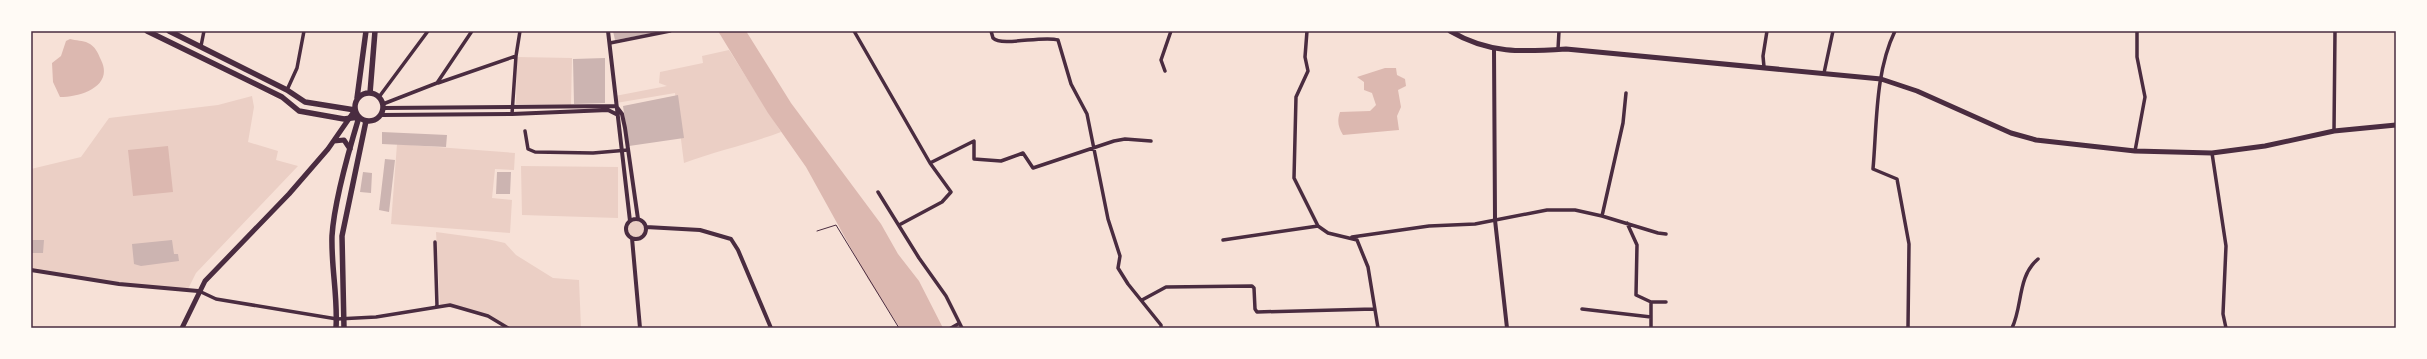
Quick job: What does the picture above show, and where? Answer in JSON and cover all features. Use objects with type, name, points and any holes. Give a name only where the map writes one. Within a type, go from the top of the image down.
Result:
[{"type":"highway","points":[[147,31],[282,97],[299,111],[349,119],[359,117]]},
{"type":"highway","points":[[169,31],[287,90],[305,102],[355,110]]},
{"type":"highway","points":[[366,31],[355,110],[359,117],[366,121],[374,120],[381,115],[383,106],[379,97],[370,92]]},
{"type":"highway","points":[[370,92],[376,31]]},
{"type":"highway","points":[[222,68],[226,59]]},
{"type":"highway","points":[[267,90],[271,82]]},
{"type":"highway","points":[[357,98],[370,92]]},
{"type":"highway","points":[[336,328],[337,319],[332,235],[350,150],[359,117]]},
{"type":"highway","points":[[344,328],[342,236],[366,121]]},
{"type":"main road","points":[[1450,31],[1494,49],[1518,52],[1558,50],[1764,67],[1881,79],[1917,91],[2011,133],[2036,140],[2135,150],[2212,153],[2265,146],[2334,131],[2396,125]]},
{"type":"main road","points":[[182,328],[198,291],[205,281],[289,194],[334,141],[355,110]]},
{"type":"main road","points":[[334,141],[344,140],[350,150]]},
{"type":"street","points":[[201,46],[204,31]]},
{"type":"street","points":[[287,90],[297,68],[304,31]]},
{"type":"street","points":[[379,97],[428,31]]},
{"type":"street","points":[[437,84],[472,31]]},
{"type":"street","points":[[512,114],[516,56],[520,31]]},
{"type":"street","points":[[608,31],[616,114],[623,151],[630,221],[626,229],[632,238],[640,328]]},
{"type":"street","points":[[610,43],[670,31]]},
{"type":"street","points":[[854,31],[930,163],[951,194],[942,202],[900,225]]},
{"type":"street","points":[[991,31],[993,38],[999,41],[1034,39],[1058,40],[1071,84],[1087,114],[1108,219],[1120,256],[1118,268],[1128,284],[1161,325],[1161,328]]},
{"type":"street","points":[[1165,71],[1161,60],[1171,31]]},
{"type":"street","points":[[1307,31],[1306,57],[1308,71],[1296,97],[1294,178],[1318,226],[1328,233],[1357,240],[1368,267],[1378,328]]},
{"type":"street","points":[[1558,50],[1559,31]]},
{"type":"street","points":[[1764,67],[1763,56],[1767,31]]},
{"type":"street","points":[[1824,73],[1833,31]]},
{"type":"street","points":[[1894,31],[1888,46],[1881,79],[1873,169],[1897,179],[1909,244],[1908,328]]},
{"type":"street","points":[[2135,150],[2145,97],[2136,57],[2137,31]]},
{"type":"street","points":[[2334,131],[2335,31]]},
{"type":"street","points":[[1494,49],[1495,220],[1507,328]]},
{"type":"street","points":[[383,106],[437,84],[516,56]]},
{"type":"street","points":[[1602,216],[1622,131],[1626,93]]},
{"type":"street","points":[[383,106],[512,108],[616,106]]},
{"type":"street","points":[[616,106],[622,114],[638,219]]},
{"type":"street","points":[[381,115],[512,114],[608,110],[616,114]]},
{"type":"street","points":[[525,131],[528,149],[535,152],[593,154],[628,150]]},
{"type":"street","points":[[930,163],[974,141],[974,158],[1001,161],[1023,153],[1033,168],[1125,139],[1150,141]]},
{"type":"street","points":[[2212,153],[2226,246],[2223,314],[2226,328]]},
{"type":"street","points":[[878,192],[900,225],[919,258],[946,296],[958,324],[962,328]]},
{"type":"street","points":[[1352,238],[1429,226],[1475,224],[1547,210],[1575,210],[1666,234]]},
{"type":"street","points":[[630,221],[638,219],[643,222],[646,227],[645,233],[641,238],[632,238]]},
{"type":"street","points":[[1627,223],[1637,245],[1636,295],[1651,302],[1666,302]]},
{"type":"street","points":[[1223,240],[1318,226]]},
{"type":"street","points":[[646,227],[700,230],[731,239],[738,250],[771,328]]},
{"type":"street","points":[[435,242],[438,306]]},
{"type":"street","points":[[2012,328],[2021,301],[2023,282],[2029,267],[2038,259]]},
{"type":"street","points":[[31,270],[119,284],[198,291],[216,299],[337,319],[376,317],[450,305],[473,310],[508,328]]},
{"type":"street","points":[[1142,300],[1166,287],[1252,286],[1254,288],[1255,309],[1257,312],[1374,309]]},
{"type":"street","points":[[1651,302],[1651,328]]},
{"type":"street","points":[[1582,309],[1651,318]]},
{"type":"street","points":[[951,328],[958,324]]},
{"type":"path","points":[[817,231],[836,225],[898,328]]},
{"type":"shaded area","points":[[718,31],[746,31],[791,103],[881,224],[898,254],[919,281],[943,328],[900,328],[868,279],[806,167],[768,113]]},
{"type":"shaded area","points":[[70,39],[86,42],[94,48],[100,57],[104,69],[103,77],[99,83],[86,92],[77,95],[60,97],[53,82],[52,63],[61,56],[66,41]]},
{"type":"shaded area","points":[[729,50],[781,132],[684,163],[675,93],[616,103],[615,96],[667,86],[659,83],[660,72],[703,63],[702,56]]},
{"type":"shaded area","points":[[517,57],[572,58],[571,105],[516,104]]},
{"type":"shaded area","points":[[1385,68],[1396,68],[1397,75],[1405,79],[1406,86],[1398,90],[1401,107],[1397,116],[1399,130],[1343,135],[1338,124],[1340,112],[1370,111],[1376,105],[1372,93],[1364,90],[1364,82],[1357,77]]},
{"type":"shaded area","points":[[252,96],[254,107],[248,142],[278,151],[276,160],[298,166],[196,273],[188,289],[126,284],[31,270],[31,169],[81,157],[109,118],[218,105]]},
{"type":"shaded area","points":[[397,144],[515,153],[514,170],[495,169],[492,198],[512,200],[510,233],[391,224]]},
{"type":"shaded area","points":[[168,146],[173,192],[133,196],[128,150]]},
{"type":"shaded area","points":[[521,166],[618,167],[618,218],[522,215]]},
{"type":"shaded area","points":[[636,221],[642,223],[644,229],[642,235],[636,237],[630,235],[628,229],[630,223]]},
{"type":"shaded area","points":[[436,232],[505,243],[516,255],[553,278],[579,280],[581,328],[506,328],[483,316],[440,306]]},
{"type":"building","points":[[613,31],[659,31],[659,32],[615,40]]},
{"type":"building","points":[[605,58],[605,103],[574,104],[573,59]]},
{"type":"building","points":[[678,95],[684,138],[629,146],[623,106]]},
{"type":"building","points":[[382,132],[447,135],[446,147],[382,144]]},
{"type":"building","points":[[385,159],[395,160],[389,212],[379,210]]},
{"type":"building","points":[[363,172],[372,173],[371,193],[360,192]]},
{"type":"building","points":[[497,172],[511,172],[510,194],[496,194]]},
{"type":"building","points":[[31,240],[44,240],[43,253],[31,253]]},
{"type":"building","points":[[172,240],[174,254],[178,254],[179,261],[141,266],[134,264],[132,244]]}]
